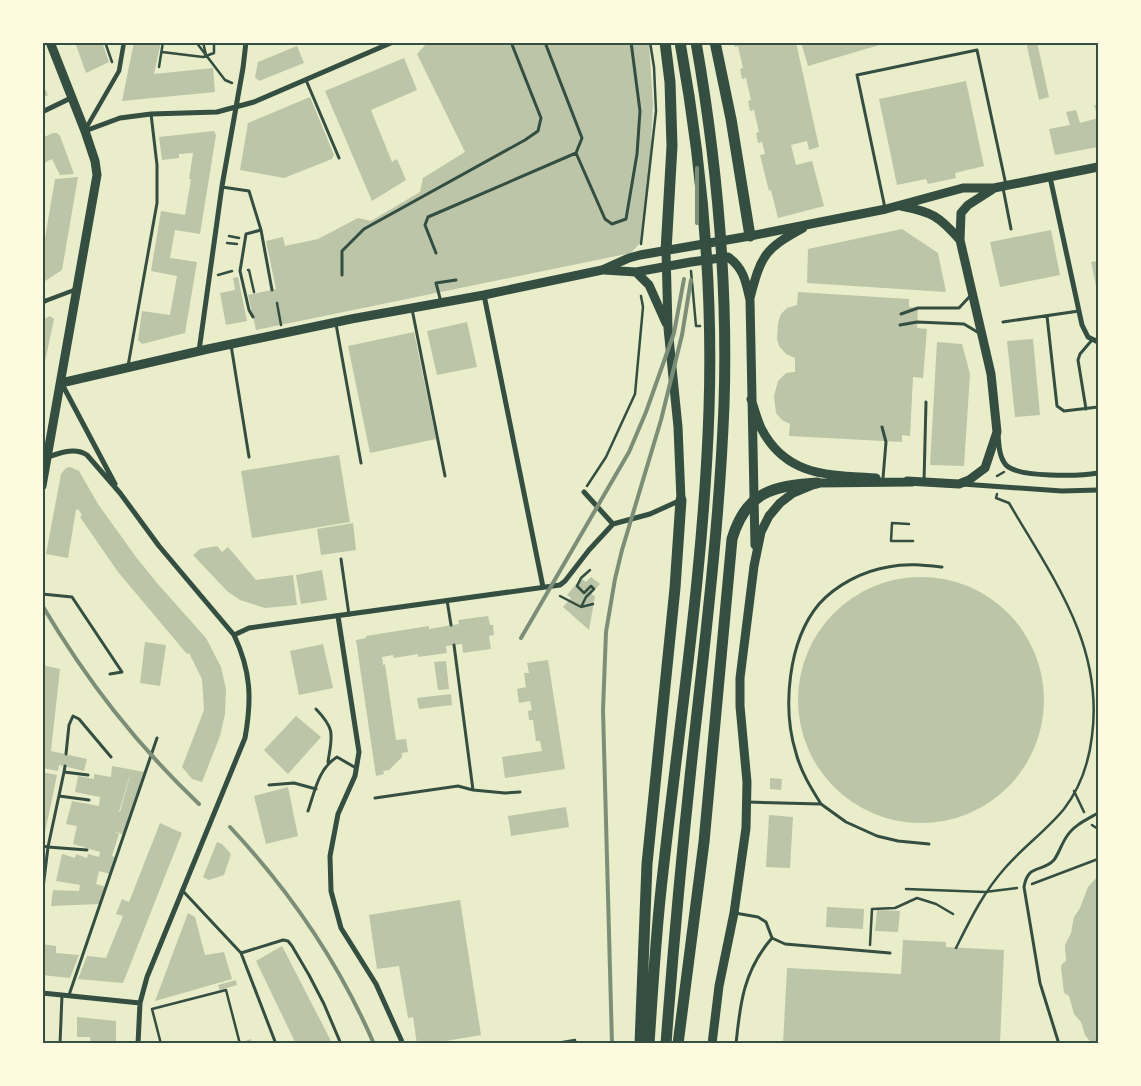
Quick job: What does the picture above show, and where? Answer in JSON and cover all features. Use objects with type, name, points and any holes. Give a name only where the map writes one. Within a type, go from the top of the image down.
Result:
[{"type":"main road","points":[[665,42],[670,82],[672,146],[666,251]]},
{"type":"main road","points":[[649,1044],[662,875],[689,661],[703,506],[709,411],[709,318],[705,234],[698,157],[680,42]]},
{"type":"main road","points":[[666,1044],[673,948],[706,643],[718,506],[724,404],[724,336],[718,209],[713,156],[696,42]]},
{"type":"main road","points":[[715,42],[731,119],[750,236]]},
{"type":"main road","points":[[678,1044],[704,842],[732,539],[743,513],[755,500],[782,486],[817,483]]},
{"type":"main road","points":[[640,1044],[648,864],[675,588],[681,500]]},
{"type":"street","points":[[42,486],[97,175],[95,161],[85,131],[50,42]]},
{"type":"street","points":[[85,131],[119,71],[124,42]]},
{"type":"street","points":[[199,351],[222,186],[246,42]]},
{"type":"street","points":[[85,131],[120,118],[151,114],[217,112],[236,108],[393,42]]},
{"type":"street","points":[[42,112],[71,98]]},
{"type":"street","points":[[61,383],[230,344],[602,270],[640,255],[811,224],[898,206],[964,188],[1001,187],[1098,167]]},
{"type":"street","points":[[1050,177],[1079,311],[1086,334],[1092,340],[1098,342]]},
{"type":"street","points":[[1001,187],[968,205],[961,213],[960,240],[992,374],[1001,458],[1013,471],[1029,474],[1075,475],[1098,473]]},
{"type":"street","points":[[898,206],[931,213],[948,226],[960,240]]},
{"type":"street","points":[[750,300],[758,268],[767,253],[782,239],[811,224]]},
{"type":"street","points":[[234,635],[249,628],[560,585],[566,581],[589,550],[613,524],[650,514],[681,500],[678,426],[668,328],[666,251]]},
{"type":"street","points":[[602,270],[636,272],[728,257],[736,262],[742,272],[750,300],[755,500],[754,566]]},
{"type":"street","points":[[636,272],[649,286],[668,328]]},
{"type":"street","points":[[44,302],[78,289]]},
{"type":"street","points":[[484,295],[543,587]]},
{"type":"street","points":[[61,383],[120,493]]},
{"type":"street","points":[[752,399],[760,426],[766,437],[778,451],[799,467],[820,474],[912,482]]},
{"type":"street","points":[[959,484],[975,476],[985,468],[997,432]]},
{"type":"street","points":[[48,457],[74,451],[87,455],[120,493],[159,546],[234,635],[247,669],[250,714],[245,738],[147,978],[140,1003],[138,1044]]},
{"type":"street","points":[[712,1044],[719,986],[734,913],[748,802],[740,706],[740,678],[754,566],[761,532],[774,509],[793,494],[817,483],[924,482],[1073,492],[1098,490]]},
{"type":"street","points":[[585,493],[613,524]]},
{"type":"street","points":[[338,616],[359,752],[355,776],[338,814],[330,856],[331,891],[341,928],[376,984],[403,1044]]},
{"type":"street","points":[[42,993],[140,1003]]},
{"type":"lane","points":[[342,275],[342,251],[364,229],[538,131],[541,118],[510,42]]},
{"type":"lane","points":[[576,153],[605,219],[612,224],[626,220],[637,154],[640,111],[631,42]]},
{"type":"lane","points":[[436,253],[425,225],[428,217],[576,153],[582,138],[546,45]]},
{"type":"lane","points":[[886,208],[857,75],[977,50],[1001,187],[1011,229]]},
{"type":"lane","points":[[306,80],[339,158]]},
{"type":"lane","points":[[128,368],[157,203],[157,165],[151,114]]},
{"type":"lane","points":[[222,186],[249,190],[261,230],[272,290]]},
{"type":"lane","points":[[253,317],[249,310],[240,272],[246,234],[261,230]]},
{"type":"lane","points":[[441,303],[436,284],[456,280]]},
{"type":"lane","points":[[901,314],[918,308],[959,308],[973,292]]},
{"type":"lane","points":[[412,308],[445,476]]},
{"type":"lane","points":[[1003,322],[1079,311]]},
{"type":"lane","points":[[1047,316],[1056,406],[1064,411],[1098,407]]},
{"type":"lane","points":[[336,322],[361,463]]},
{"type":"lane","points":[[900,325],[917,322],[964,324],[983,335]]},
{"type":"lane","points":[[1086,409],[1078,360],[1080,354],[1092,340]]},
{"type":"lane","points":[[230,344],[248,456]]},
{"type":"lane","points":[[924,482],[926,402]]},
{"type":"lane","points":[[882,427],[886,442],[883,478]]},
{"type":"lane","points":[[341,559],[349,615]]},
{"type":"lane","points":[[929,844],[898,841],[877,836],[846,822],[821,804],[801,770],[791,732],[788,708],[789,686],[792,667],[803,630],[814,611],[826,597],[841,586],[881,568],[900,565],[942,567]]},
{"type":"lane","points":[[42,594],[72,597],[122,672],[110,674]]},
{"type":"lane","points":[[447,600],[451,626]]},
{"type":"lane","points":[[454,645],[473,790]]},
{"type":"lane","points":[[308,810],[322,771],[328,762],[332,735],[327,721],[316,708]]},
{"type":"lane","points":[[66,754],[69,725],[72,716],[79,719],[111,757]]},
{"type":"lane","points":[[60,1044],[65,996],[158,738]]},
{"type":"lane","points":[[328,762],[337,757],[356,768]]},
{"type":"lane","points":[[43,888],[48,847],[65,766]]},
{"type":"lane","points":[[64,772],[88,775]]},
{"type":"lane","points":[[269,786],[294,783],[316,789]]},
{"type":"lane","points":[[375,798],[458,786],[473,790],[505,793],[520,792]]},
{"type":"lane","points":[[59,796],[89,800]]},
{"type":"lane","points":[[748,802],[821,804]]},
{"type":"lane","points":[[1059,1044],[1040,983],[1024,887],[1025,879],[1029,873],[1053,860],[1068,834],[1074,828],[1098,813]]},
{"type":"lane","points":[[42,846],[87,850]]},
{"type":"lane","points":[[182,890],[242,953],[276,1044]]},
{"type":"lane","points":[[734,913],[758,917],[766,922],[772,938],[786,944],[890,953]]},
{"type":"lane","points":[[736,1044],[740,1003],[745,983],[761,951],[772,938]]},
{"type":"lane","points":[[242,953],[279,940],[288,941],[324,1004],[341,1044]]},
{"type":"path","points":[[105,42],[112,62],[119,71]]},
{"type":"path","points":[[159,67],[164,42]]},
{"type":"path","points":[[196,42],[225,80],[240,86]]},
{"type":"path","points":[[203,42],[206,56]]},
{"type":"path","points":[[162,52],[206,56],[214,53],[214,42]]},
{"type":"path","points":[[640,255],[656,111],[654,67],[650,42]]},
{"type":"path","points":[[228,243],[237,244]]},
{"type":"path","points":[[209,277],[233,271],[233,273],[240,272]]},
{"type":"path","points":[[585,493],[606,457],[634,394],[643,307],[640,290],[649,286]]},
{"type":"path","points":[[277,303],[282,334]]},
{"type":"path","points":[[956,948],[985,892],[1006,866],[1036,840],[1064,808],[1082,777],[1090,749],[1095,714],[1093,684],[1087,651],[1065,599],[1009,503],[996,498],[997,476],[985,468]]},
{"type":"path","points":[[909,524],[892,523],[891,541],[912,541]]},
{"type":"path","points":[[581,607],[586,597],[594,589],[591,586],[584,593],[577,586],[581,578],[590,570]]},
{"type":"path","points":[[560,596],[581,607],[593,604]]},
{"type":"path","points":[[1093,684],[1098,683]]},
{"type":"path","points":[[906,889],[985,892],[1024,887],[1098,859]]},
{"type":"path","points":[[870,951],[872,909],[895,908],[917,898],[936,904],[953,914]]},
{"type":"path","points":[[161,1044],[152,1009],[226,990],[240,1044]]},
{"type":"path","points":[[551,1044],[574,1040],[575,1044]]},
{"type":"building","points":[[75,42],[102,42],[109,62],[86,73]]},
{"type":"building","points":[[134,42],[161,42],[154,74],[213,68],[215,92],[122,101]]},
{"type":"building","points":[[649,42],[653,104],[650,162],[640,243],[631,253],[256,330],[248,295],[276,289],[266,241],[283,237],[285,246],[318,239],[358,218],[371,221],[420,192],[423,178],[465,152],[417,54],[427,43]]},
{"type":"building","points":[[733,42],[796,42],[819,147],[809,150],[807,141],[791,145],[796,165],[812,161],[824,206],[778,218],[760,155],[765,154],[762,142],[758,143],[756,133],[759,132],[754,110],[750,111],[748,101],[751,100],[746,78],[742,79],[740,69],[743,68],[738,46],[735,47]]},
{"type":"building","points":[[801,42],[882,42],[883,44],[808,66]]},
{"type":"building","points":[[1026,42],[1037,42],[1049,97],[1039,100]]},
{"type":"building","points":[[297,46],[304,63],[259,81],[255,77],[258,62]]},
{"type":"building","points":[[404,58],[417,90],[371,110],[392,162],[397,159],[406,180],[372,201],[325,91]]},
{"type":"building","points":[[966,81],[984,166],[955,173],[956,178],[928,184],[926,179],[897,185],[879,99]]},
{"type":"building","points":[[42,82],[48,95],[42,98]]},
{"type":"building","points":[[310,97],[334,155],[332,159],[284,178],[240,170],[248,123]]},
{"type":"building","points":[[1094,105],[1098,105],[1098,117]]},
{"type":"building","points":[[1076,110],[1080,123],[1098,118],[1098,147],[1055,155],[1049,129],[1070,125],[1066,112]]},
{"type":"building","points":[[214,131],[216,135],[200,234],[175,230],[170,258],[197,262],[185,333],[142,344],[138,340],[142,311],[170,315],[177,276],[151,271],[161,211],[185,215],[191,179],[189,179],[193,153],[179,154],[179,158],[162,160],[159,137]]},
{"type":"building","points":[[57,133],[60,136],[74,174],[60,175],[52,159],[42,164],[42,138]]},
{"type":"building","points":[[78,177],[62,270],[42,283],[43,250],[55,179]]},
{"type":"building","points":[[902,229],[938,253],[946,292],[807,283],[808,249]]},
{"type":"building","points":[[1051,230],[1060,275],[1000,287],[990,242]]},
{"type":"building","points":[[1098,261],[1098,295],[1091,262]]},
{"type":"building","points":[[238,277],[247,321],[226,325],[220,293],[235,290],[233,278]]},
{"type":"building","points":[[798,292],[909,299],[909,307],[918,308],[917,328],[927,329],[923,378],[913,377],[910,436],[902,435],[902,442],[789,436],[790,424],[782,420],[776,413],[774,396],[778,381],[786,373],[795,372],[795,358],[786,354],[779,346],[777,339],[778,323],[781,314],[787,308],[797,305]]},
{"type":"building","points":[[50,316],[54,319],[42,376],[42,320]]},
{"type":"building","points":[[467,322],[477,367],[437,375],[427,331]]},
{"type":"building","points":[[414,332],[436,439],[370,453],[348,346]]},
{"type":"building","points":[[1033,339],[1040,415],[1015,417],[1007,341]]},
{"type":"building","points":[[937,342],[962,344],[970,374],[964,466],[930,465]]},
{"type":"building","points":[[339,455],[350,522],[252,538],[241,471]]},
{"type":"building","points":[[70,467],[79,471],[98,504],[136,557],[206,638],[221,667],[226,689],[225,714],[220,736],[202,782],[192,779],[182,767],[204,710],[202,679],[189,653],[187,654],[118,572],[80,517],[82,515],[78,509],[76,510],[68,558],[46,554],[61,474],[66,468]]},
{"type":"building","points":[[353,523],[356,550],[321,555],[317,529]]},
{"type":"building","points":[[217,546],[222,552],[228,547],[256,580],[293,575],[297,605],[265,608],[240,600],[228,592],[193,555],[200,549]]},
{"type":"building","points":[[322,570],[327,600],[301,604],[296,575]]},
{"type":"building","points":[[591,577],[600,584],[591,594],[595,596],[589,630],[563,607],[571,598],[567,595],[581,578],[586,582]]},
{"type":"building","points":[[909,577],[933,577],[957,582],[979,591],[1008,613],[1030,642],[1035,653],[1042,676],[1044,700],[1042,724],[1035,747],[1030,758],[1008,787],[979,809],[957,818],[933,823],[909,823],[885,818],[863,809],[843,795],[826,778],[812,758],[803,736],[798,712],[798,688],[803,664],[812,642],[826,622],[843,605],[863,591],[885,582]]},
{"type":"building","points":[[488,616],[490,625],[493,625],[494,635],[489,636],[491,649],[463,653],[462,644],[446,646],[447,653],[418,657],[418,654],[394,658],[393,655],[382,657],[383,665],[385,664],[396,740],[406,739],[408,752],[402,753],[402,757],[389,770],[383,771],[384,774],[376,776],[356,640],[366,638],[366,636],[429,626],[429,629],[459,624],[458,620]]},
{"type":"building","points":[[145,642],[166,645],[160,686],[140,683]]},
{"type":"building","points":[[323,644],[333,688],[299,695],[290,651]]},
{"type":"building","points":[[548,660],[565,769],[505,778],[502,757],[542,751],[540,741],[536,741],[533,720],[529,720],[528,711],[532,710],[530,701],[519,703],[517,689],[526,687],[524,673],[529,673],[527,663]]},
{"type":"building","points":[[446,661],[449,689],[438,690],[434,662]]},
{"type":"building","points":[[42,665],[60,669],[51,751],[87,759],[84,771],[59,765],[58,771],[42,768]]},
{"type":"building","points":[[451,694],[452,705],[419,709],[417,698]]},
{"type":"building","points":[[296,716],[321,737],[288,774],[264,750]]},
{"type":"building","points":[[112,766],[145,772],[124,835],[113,831],[119,834],[112,856],[115,857],[110,874],[99,871],[96,884],[106,887],[100,904],[51,906],[53,890],[79,891],[80,885],[56,881],[62,854],[75,858],[76,854],[87,858],[88,854],[99,857],[100,852],[73,844],[77,826],[66,824],[72,801],[99,806],[100,797],[75,792],[78,776],[94,779],[94,774],[111,777]],"holes":[[[130,775],[120,812],[119,812]]]},
{"type":"building","points":[[42,772],[57,775],[43,842],[42,842]]},
{"type":"building","points":[[770,778],[782,779],[781,790],[770,789]]},
{"type":"building","points":[[288,787],[298,836],[266,844],[254,796]]},
{"type":"building","points":[[566,807],[569,827],[511,836],[508,816]]},
{"type":"building","points":[[769,815],[793,817],[790,868],[766,867]]},
{"type":"building","points":[[160,823],[182,833],[123,983],[78,979],[87,956],[106,958],[123,916],[116,914],[122,899],[129,902]]},
{"type":"building","points":[[217,842],[222,844],[231,854],[224,875],[209,880],[203,877]]},
{"type":"building","points":[[1098,876],[1098,1044],[1092,1044],[1085,1035],[1081,1022],[1074,1014],[1069,996],[1064,993],[1061,968],[1062,964],[1066,961],[1065,945],[1071,933],[1074,917],[1080,908],[1088,887]]},
{"type":"building","points":[[460,900],[481,1035],[428,1044],[417,1044],[413,1017],[408,1018],[399,966],[377,969],[369,915]]},
{"type":"building","points":[[827,907],[864,909],[863,929],[826,927]]},
{"type":"building","points":[[877,910],[900,911],[898,932],[875,931]]},
{"type":"building","points":[[188,913],[195,917],[205,955],[224,952],[232,979],[155,1001]]},
{"type":"building","points":[[903,940],[946,942],[946,947],[1004,950],[1000,1044],[783,1044],[787,968],[901,974]]},
{"type":"building","points":[[42,944],[56,946],[56,953],[79,955],[70,978],[42,975]]},
{"type":"building","points":[[282,946],[332,1044],[296,1044],[256,961]]},
{"type":"building","points":[[236,980],[237,985],[220,990],[218,985]]},
{"type":"building","points":[[77,1017],[116,1021],[116,1044],[91,1044],[90,1037],[77,1037]]},
{"type":"building","points":[[251,1039],[252,1044],[242,1044],[242,1042]]},
{"type":"railway","points":[[697,168],[697,223]]},
{"type":"railway","points":[[521,638],[629,452],[646,412],[674,333],[684,279]]},
{"type":"railway","points":[[612,1044],[603,710],[606,632],[622,550],[661,420],[682,335],[691,280]]},
{"type":"railway","points":[[42,605],[95,686],[154,758],[199,804]]},
{"type":"railway","points":[[230,827],[293,902],[311,929],[345,985],[374,1044]]}]
